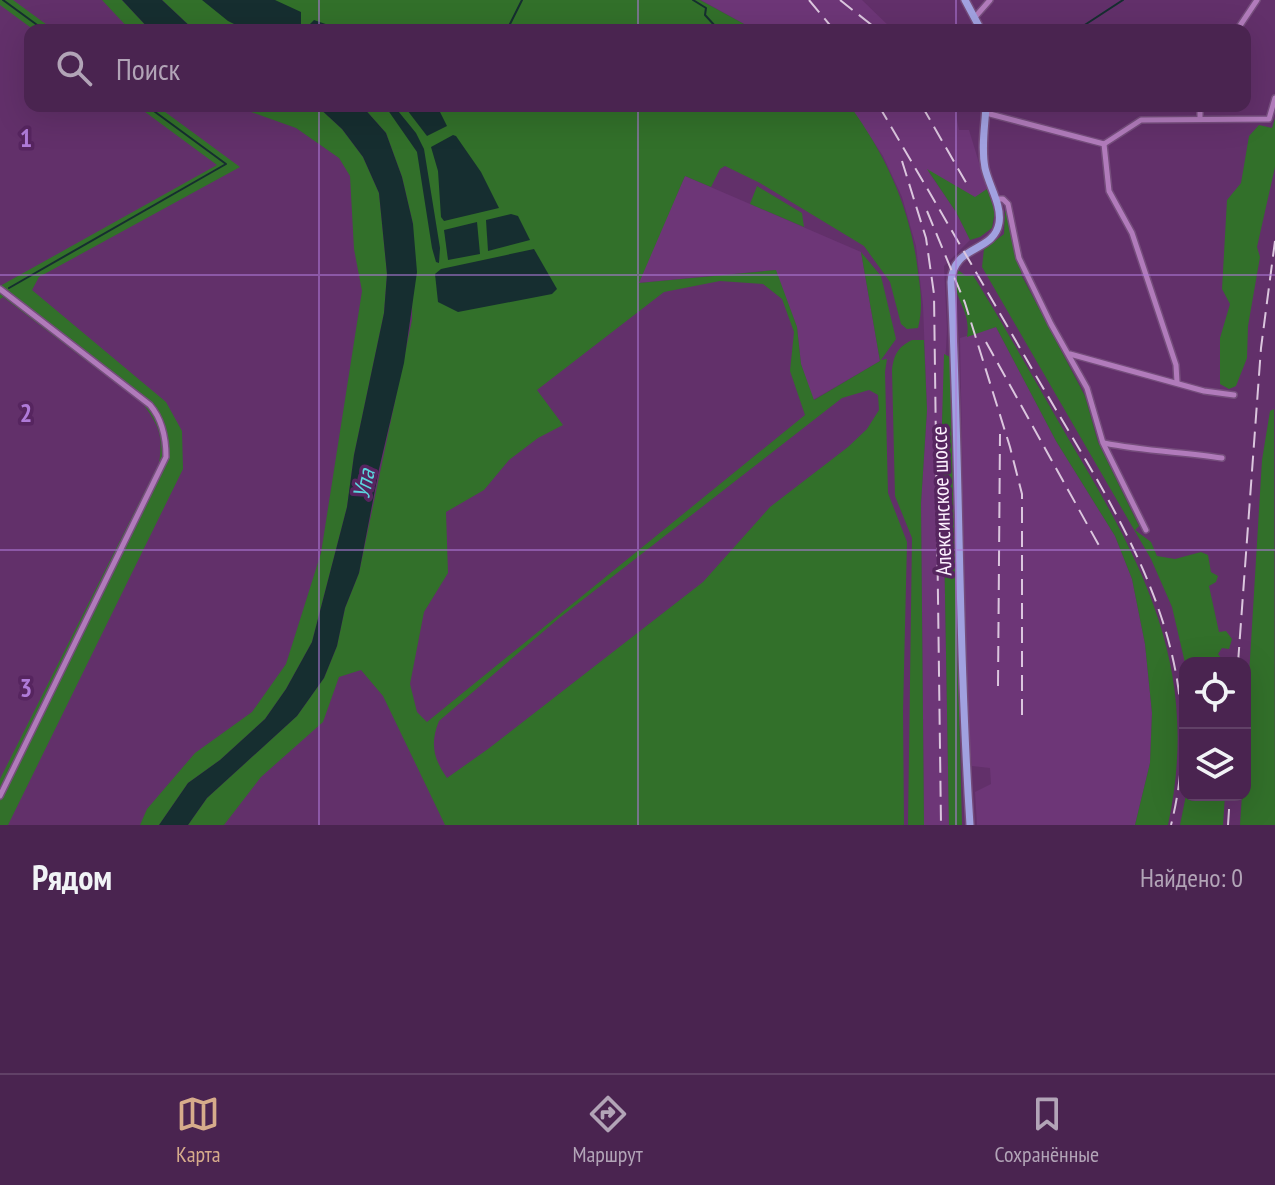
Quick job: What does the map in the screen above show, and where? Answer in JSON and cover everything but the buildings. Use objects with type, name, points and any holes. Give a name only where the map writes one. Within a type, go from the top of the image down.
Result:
[{"type":"main road","points":[[966,0],[979,24]]},
{"type":"main road","points":[[986,112],[984,161],[995,199]]},
{"type":"main road","name":"Алексинское шоссе","points":[[970,825],[951,276],[959,258],[994,234],[999,221],[995,199]]},
{"type":"street","points":[[976,16],[990,0]]},
{"type":"street","points":[[1241,24],[1257,0]]},
{"type":"street","points":[[993,112],[1104,144],[1141,120],[1269,119],[1275,98]]},
{"type":"street","points":[[1200,112],[1200,118]]},
{"type":"street","points":[[1104,144],[1109,191],[1132,233],[1150,282],[1176,365],[1177,382]]},
{"type":"street","points":[[995,199],[1003,199],[1008,204],[1019,258],[1087,388],[1103,443],[1146,530]]},
{"type":"street","points":[[0,289],[150,405],[157,413],[166,442],[166,457],[0,796]]},
{"type":"street","points":[[1069,354],[1204,391],[1234,395]]},
{"type":"street","points":[[1103,443],[1222,458]]},
{"type":"shaded area","points":[[701,0],[862,0],[887,24],[744,24]]},
{"type":"shaded area","points":[[854,112],[955,112],[959,130],[969,130],[987,189],[975,198],[928,171],[956,212],[970,240],[944,266],[947,329],[942,422],[949,825],[924,825],[921,503],[927,410],[923,305],[916,246],[902,197],[883,156]]},
{"type":"shaded area","points":[[685,176],[861,252],[880,361],[813,400],[801,364],[797,327],[775,270],[638,283]]},
{"type":"shaded area","points":[[996,327],[1056,441],[1115,536],[1132,579],[1145,644],[1152,713],[1150,763],[1135,825],[977,825],[975,792],[991,784],[990,768],[972,766],[967,717],[960,338]]},
{"type":"green space","points":[[0,0],[13,0],[46,24],[26,24],[0,5]]},
{"type":"green space","points":[[102,0],[122,0],[144,24],[124,24]]},
{"type":"green space","points":[[162,0],[700,0],[744,24],[188,24]]},
{"type":"green space","points":[[145,112],[165,112],[240,167],[39,277],[32,290],[166,402],[182,431],[183,469],[8,825],[0,825],[0,779],[159,463],[161,446],[157,426],[143,404],[3,297],[0,299],[0,286],[217,165]]},
{"type":"green space","points":[[251,112],[324,112],[342,129],[363,157],[379,193],[387,274],[384,313],[354,455],[347,507],[312,642],[286,689],[265,719],[220,760],[188,783],[159,825],[140,825],[147,809],[195,753],[252,712],[286,664],[321,553],[362,291],[354,249],[350,176],[339,158],[296,128]]},
{"type":"green space","points":[[367,112],[854,112],[886,165],[910,227],[920,287],[918,328],[907,329],[901,324],[890,282],[864,246],[760,183],[725,166],[720,169],[711,187],[685,176],[639,283],[776,270],[797,327],[801,364],[814,400],[880,361],[861,252],[881,276],[896,339],[881,360],[887,359],[888,493],[907,542],[904,825],[445,825],[383,696],[361,670],[339,677],[323,722],[261,777],[224,825],[188,825],[207,798],[297,716],[324,678],[337,646],[345,608],[359,573],[412,320],[413,224],[402,177],[386,133]],"holes":[[[720,281],[763,284],[782,299],[794,332],[790,371],[805,415],[427,722],[417,712],[410,684],[424,612],[448,573],[446,512],[484,490],[509,460],[538,438],[563,425],[537,390],[664,292]],[[869,390],[878,395],[879,410],[867,429],[770,507],[703,582],[447,778],[434,750],[439,721],[558,619],[842,398]]]},
{"type":"green space","points":[[1275,118],[1275,167],[1257,247],[1260,257],[1248,326],[1247,358],[1236,386],[1229,389],[1220,384],[1220,338],[1230,304],[1222,289],[1227,200],[1241,183],[1249,136],[1259,125],[1272,128]]},
{"type":"green space","points":[[927,169],[975,197],[987,189],[995,211],[992,228],[970,240],[956,212]]},
{"type":"green space","points":[[757,186],[802,213],[804,227],[750,204]]},
{"type":"green space","points":[[1005,210],[1011,219],[1011,232],[1022,276],[1085,396],[1098,442],[1139,526],[1135,530],[1151,542],[1157,556],[1175,559],[1201,552],[1208,555],[1211,572],[1218,576],[1216,582],[1209,586],[1219,632],[1226,631],[1232,639],[1229,649],[1222,648],[1218,654],[1220,657],[1184,657],[1172,607],[1151,559],[982,267],[984,249],[1004,234]]},
{"type":"green space","points":[[958,270],[966,276],[973,275],[1096,485],[1142,576],[1171,668],[1177,717],[1176,769],[1168,825],[1135,825],[1150,763],[1152,713],[1145,644],[1132,579],[1115,536],[1056,441],[996,327],[967,337],[966,318],[956,288]]},
{"type":"green space","points":[[912,340],[924,340],[927,410],[921,503],[924,825],[908,825],[912,538],[895,496],[892,370],[898,352]]},
{"type":"green space","points":[[944,354],[950,357],[962,825],[949,825],[942,422]]},
{"type":"green space","points":[[1274,409],[1275,825],[1240,825],[1242,801],[1251,801],[1250,657],[1262,460],[1270,411]]},
{"type":"green space","points":[[1185,801],[1225,801],[1223,825],[1180,825]]},
{"type":"water","points":[[122,0],[162,0],[188,24],[144,24]]},
{"type":"water","points":[[202,0],[275,0],[301,12],[301,24],[234,24]]},
{"type":"water","name":"Упа","points":[[324,112],[367,112],[386,133],[402,177],[413,224],[417,272],[404,363],[359,573],[324,678],[297,716],[207,798],[188,825],[159,825],[188,783],[220,760],[265,719],[312,642],[347,507],[354,455],[384,313],[387,274],[379,193],[363,157],[342,129]]},
{"type":"water","points":[[389,112],[399,112],[424,149],[440,248],[439,263],[432,248],[417,152]]},
{"type":"water","points":[[409,112],[440,112],[447,126],[427,136]]},
{"type":"water","points":[[453,135],[481,172],[499,208],[444,221],[441,217],[438,171],[431,147]]},
{"type":"water","points":[[511,214],[518,216],[530,240],[488,251],[486,220]]},
{"type":"water","points":[[477,222],[480,254],[448,260],[444,230]]},
{"type":"water","points":[[534,249],[557,289],[552,294],[458,312],[438,302],[435,274],[441,269]]},
{"type":"waterway","points":[[3,0],[36,24]]},
{"type":"waterway","points":[[510,24],[522,0]]},
{"type":"waterway","points":[[693,0],[706,8],[705,15],[713,24]]},
{"type":"waterway","points":[[1086,24],[1123,0]]},
{"type":"waterway","points":[[9,288],[226,164],[155,112]]},
{"type":"railway","points":[[809,0],[829,24]]},
{"type":"railway","points":[[840,0],[870,24]]},
{"type":"railway","points":[[882,112],[1097,480],[1151,588],[1169,644],[1180,701],[1181,762],[1171,825]]},
{"type":"railway","points":[[925,112],[968,186]]},
{"type":"railway","points":[[902,161],[926,238],[934,294],[941,825]]},
{"type":"railway","points":[[927,211],[965,303],[1022,494],[1022,723]]},
{"type":"railway","points":[[1238,657],[1261,348],[1275,241]]},
{"type":"railway","points":[[986,342],[1102,551]]},
{"type":"railway","points":[[998,686],[1000,434]]},
{"type":"railway","points":[[1228,825],[1230,801]]}]
